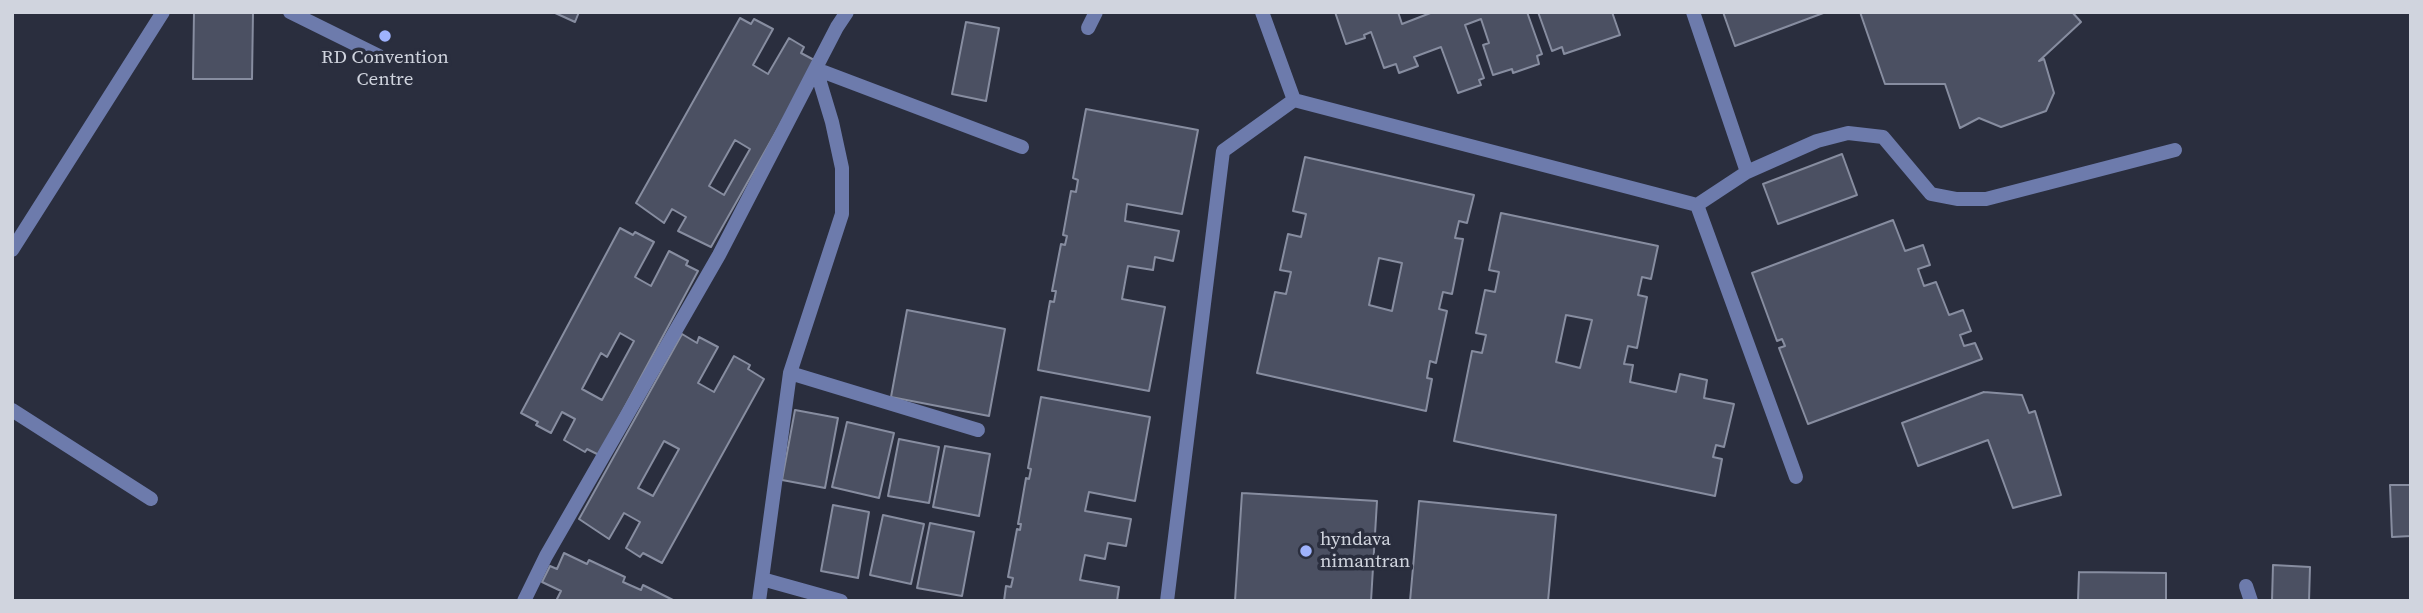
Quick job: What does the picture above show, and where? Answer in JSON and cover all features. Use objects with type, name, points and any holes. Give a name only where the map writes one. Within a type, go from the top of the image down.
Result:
[{"type":"street","points":[[12,250],[163,12]]},
{"type":"street","points":[[290,12],[379,56]]},
{"type":"street","points":[[524,601],[546,556],[719,255],[847,12]]},
{"type":"street","points":[[1088,28],[1096,12]]},
{"type":"street","points":[[1262,12],[1294,100]]},
{"type":"street","points":[[1693,12],[1748,172]]},
{"type":"street","points":[[817,69],[1022,147]]},
{"type":"street","points":[[759,601],[790,373],[842,215],[842,168],[817,69]]},
{"type":"street","points":[[1294,100],[1697,205],[1748,172],[1817,141],[1848,134],[1883,138],[1931,194],[1957,199],[1986,199],[2175,150]]},
{"type":"street","points":[[1167,601],[1223,151],[1294,100]]},
{"type":"street","points":[[1697,205],[1796,477]]},
{"type":"street","points":[[790,373],[978,430]]},
{"type":"street","points":[[12,410],[152,499]]},
{"type":"street","points":[[762,579],[841,601]]},
{"type":"street","points":[[2246,586],[2251,601]]},
{"type":"building","points":[[194,12],[253,12],[252,79],[193,79]]},
{"type":"building","points":[[553,12],[579,12],[575,22]]},
{"type":"building","points":[[1335,12],[1398,12],[1402,24],[1433,12],[1527,12],[1542,54],[1537,56],[1539,64],[1513,73],[1512,69],[1493,75],[1483,45],[1489,43],[1481,19],[1465,25],[1484,78],[1479,80],[1481,85],[1458,93],[1441,47],[1414,57],[1418,66],[1399,73],[1396,64],[1384,68],[1371,32],[1364,35],[1365,38],[1346,44]]},
{"type":"building","points":[[1538,12],[1612,12],[1620,35],[1564,54],[1562,47],[1552,51]]},
{"type":"building","points":[[1723,12],[1826,12],[1735,46]]},
{"type":"building","points":[[1860,12],[2072,12],[2081,22],[2039,61],[2044,59],[2054,93],[2046,111],[2001,127],[1979,118],[1960,128],[1945,84],[1885,84]]},
{"type":"building","points":[[740,18],[751,24],[754,19],[773,29],[753,65],[768,74],[789,38],[804,47],[801,53],[816,61],[711,247],[678,231],[686,217],[672,209],[664,223],[636,203]],"holes":[[[735,140],[750,149],[724,195],[709,186]]]},
{"type":"building","points":[[966,22],[999,28],[986,101],[952,94]]},
{"type":"building","points":[[1086,109],[1198,130],[1182,214],[1127,204],[1125,221],[1179,231],[1173,261],[1155,257],[1153,270],[1128,266],[1122,299],[1165,307],[1149,391],[1038,370],[1050,301],[1054,302],[1056,291],[1052,291],[1061,244],[1065,245],[1067,236],[1063,235],[1071,191],[1076,192],[1078,180],[1073,178]]},
{"type":"building","points":[[1842,154],[1857,195],[1778,224],[1763,184]]},
{"type":"building","points":[[1305,157],[1474,195],[1467,223],[1459,221],[1455,238],[1463,239],[1452,294],[1443,292],[1439,309],[1447,311],[1436,363],[1430,361],[1427,378],[1432,379],[1426,411],[1257,373],[1275,292],[1286,294],[1291,272],[1280,270],[1288,234],[1301,237],[1306,214],[1293,211]],"holes":[[[1379,258],[1402,263],[1392,311],[1369,305]]]},
{"type":"building","points":[[1501,213],[1658,246],[1651,279],[1642,277],[1638,295],[1647,297],[1637,348],[1628,346],[1624,364],[1633,365],[1630,382],[1676,392],[1680,374],[1707,380],[1704,398],[1734,404],[1724,447],[1716,445],[1713,457],[1722,459],[1715,496],[1454,441],[1472,351],[1482,353],[1486,335],[1476,333],[1485,290],[1495,292],[1499,272],[1489,270]],"holes":[[[1566,315],[1592,320],[1580,368],[1556,362]]]},
{"type":"building","points":[[1893,220],[1905,251],[1923,245],[1930,265],[1918,269],[1924,286],[1936,282],[1949,315],[1963,310],[1971,331],[1960,335],[1964,346],[1975,343],[1982,359],[1808,424],[1779,348],[1785,346],[1782,339],[1777,341],[1752,273]]},
{"type":"building","points":[[620,228],[654,242],[635,277],[651,286],[669,251],[688,261],[686,265],[698,271],[599,455],[587,449],[585,452],[564,440],[575,419],[562,412],[551,433],[521,413]],"holes":[[[620,333],[634,341],[602,400],[582,389],[601,353],[607,357]]]},
{"type":"building","points":[[907,310],[1005,329],[989,416],[891,397]]},
{"type":"building","points":[[682,334],[697,343],[699,337],[718,347],[698,383],[714,392],[734,356],[750,365],[748,369],[764,379],[662,563],[643,553],[640,557],[626,548],[640,522],[624,513],[609,539],[579,519]],"holes":[[[664,441],[679,449],[653,496],[638,488]]]},
{"type":"building","points":[[1984,392],[2022,395],[2029,413],[2035,411],[2061,495],[2013,508],[1988,440],[1918,466],[1902,423]]},
{"type":"building","points":[[1041,397],[1150,417],[1135,501],[1089,492],[1085,511],[1131,519],[1126,546],[1108,543],[1105,559],[1085,555],[1080,580],[1119,587],[1117,601],[1004,601],[1006,586],[1011,587],[1013,578],[1008,577],[1017,529],[1020,530],[1021,524],[1018,524],[1026,478],[1029,479],[1031,469],[1028,468]]},
{"type":"building","points":[[795,410],[838,418],[825,488],[782,480]]},
{"type":"building","points":[[847,422],[894,433],[879,498],[832,487]]},
{"type":"building","points":[[899,439],[939,447],[929,503],[888,496]]},
{"type":"building","points":[[945,446],[990,454],[979,516],[933,507]]},
{"type":"building","points":[[2390,485],[2411,485],[2411,536],[2392,537]]},
{"type":"building","name":"hyndava nimantran","points":[[1242,493],[1377,501],[1371,601],[1235,601]]},
{"type":"building","points":[[1419,501],[1556,515],[1548,601],[1410,601]]},
{"type":"building","points":[[833,505],[869,512],[858,578],[821,571]]},
{"type":"building","points":[[883,515],[924,524],[911,584],[870,575]]},
{"type":"building","points":[[930,523],[974,532],[962,596],[917,588]]},
{"type":"building","points":[[564,553],[587,564],[589,560],[625,577],[623,582],[641,590],[643,585],[675,601],[556,601],[561,591],[542,582],[550,566],[557,569]]},
{"type":"building","points":[[2273,565],[2310,567],[2309,601],[2272,601]]},
{"type":"building","points":[[2079,572],[2166,573],[2166,601],[2078,601]]},
{"type":"place","name":"RD Convention Centre","points":[[385,36]]},
{"type":"place","name":"hyndava nimantran","points":[[1306,551]]}]
